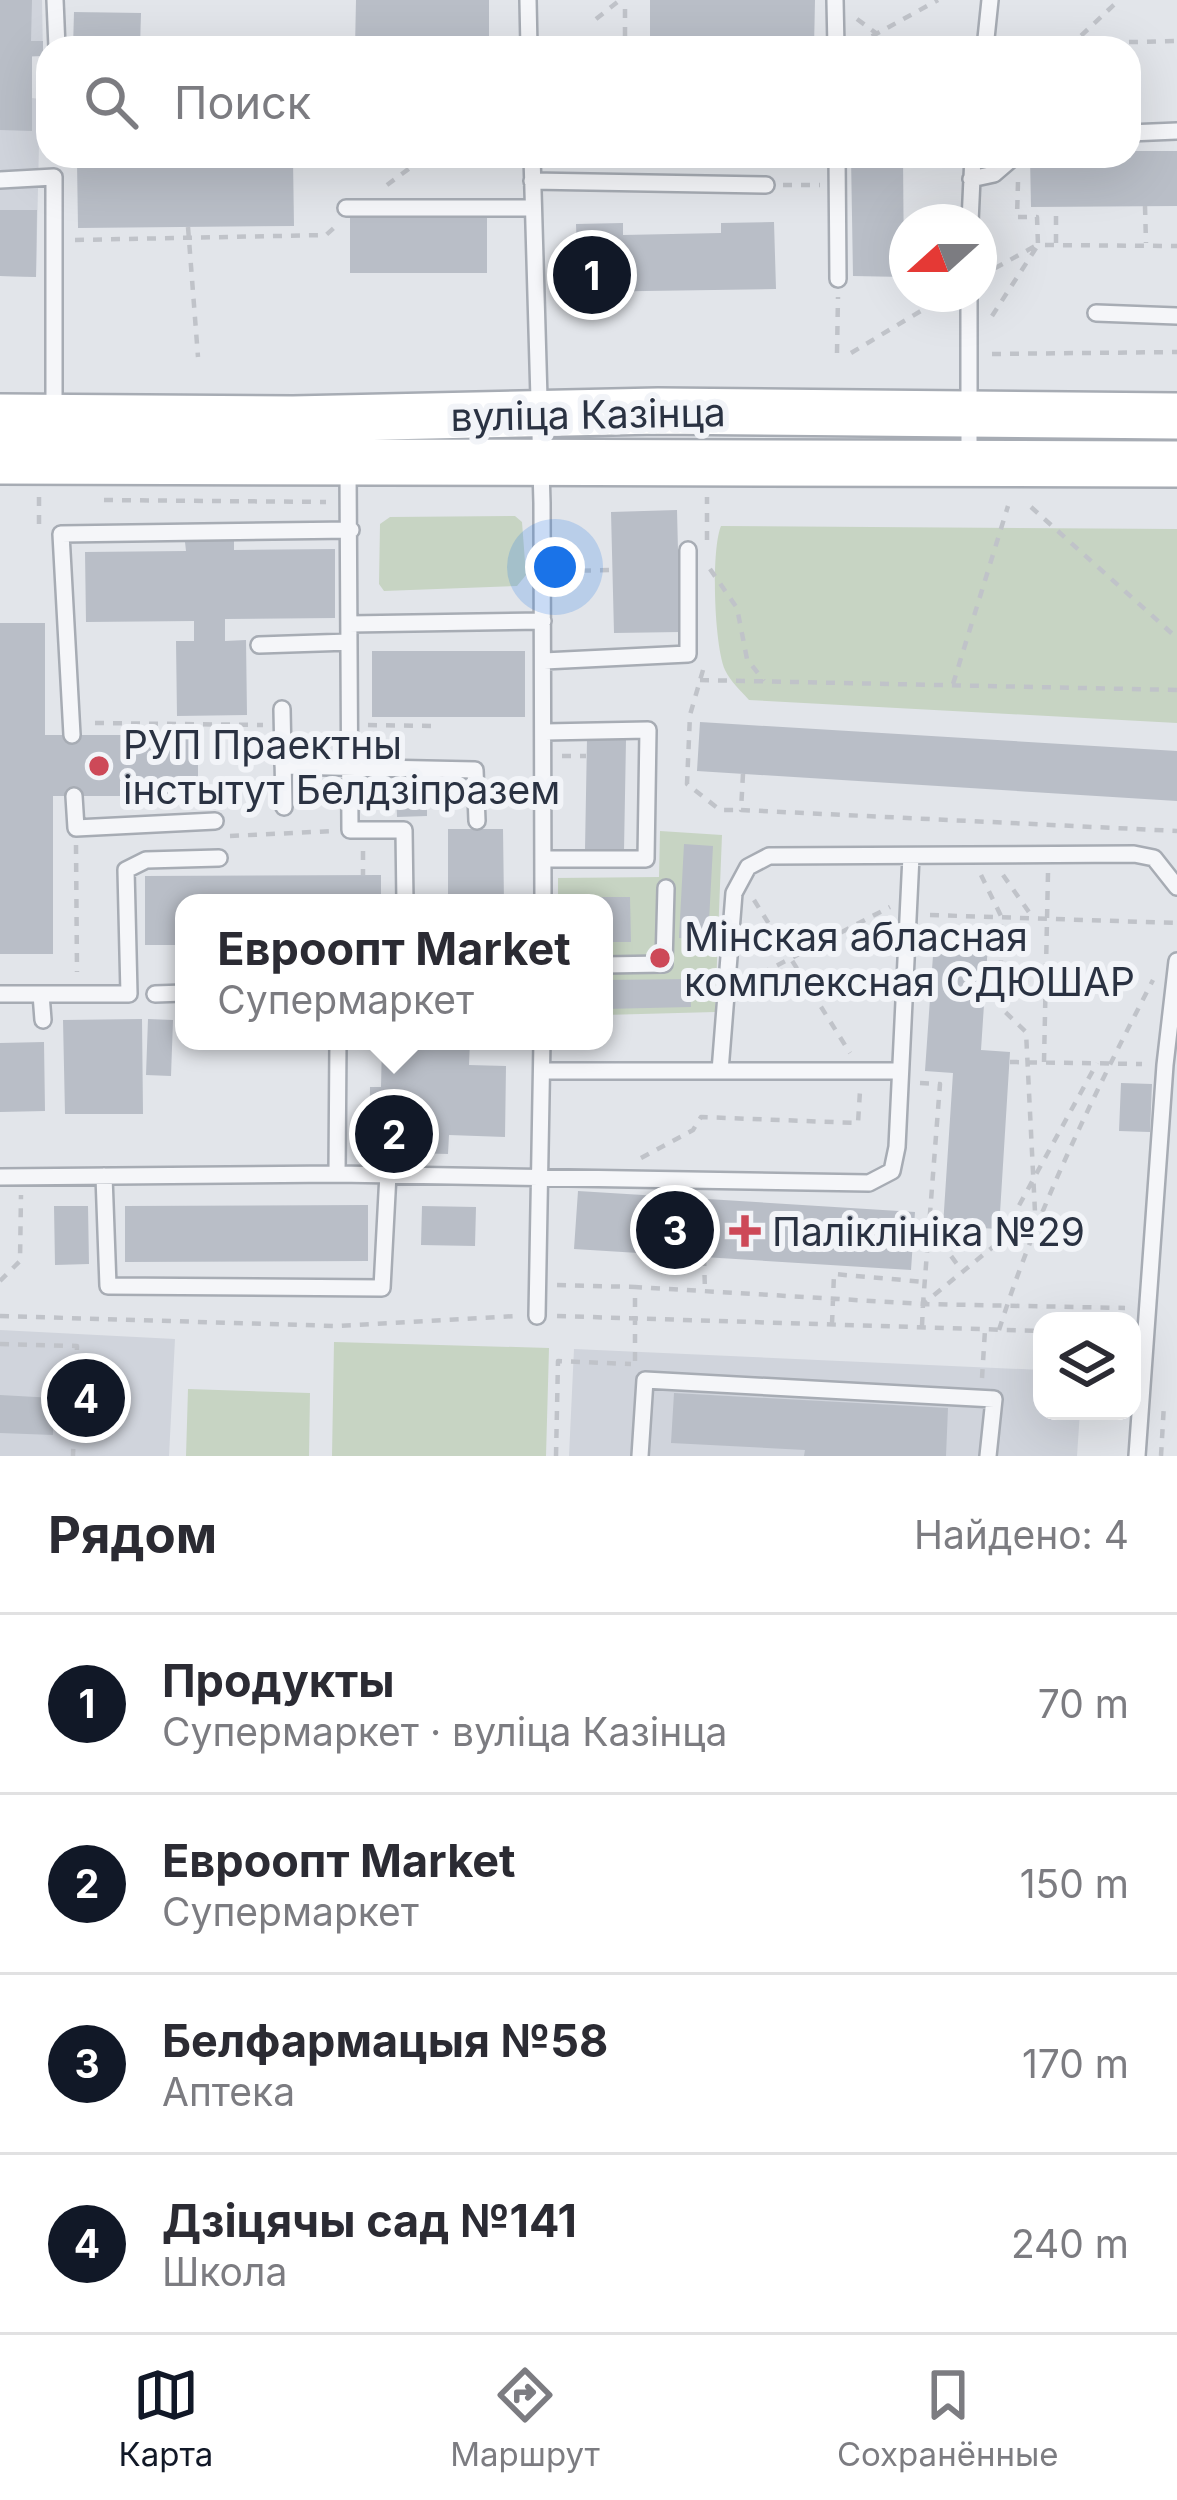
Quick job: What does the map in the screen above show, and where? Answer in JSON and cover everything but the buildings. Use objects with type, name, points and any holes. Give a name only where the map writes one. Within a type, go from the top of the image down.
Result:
[{"type":"main road","name":"вуліца Казінца","points":[[0,417],[1177,416]]},
{"type":"main road","name":"вуліца Казінца","points":[[0,461],[349,481],[541,460],[1177,464]]},
{"type":"lane","points":[[55,0],[56,36]]},
{"type":"lane","points":[[528,0],[529,36]]},
{"type":"lane","points":[[986,36],[990,0]]},
{"type":"lane","points":[[836,1],[836,36]]},
{"type":"lane","points":[[1141,132],[1177,131]]},
{"type":"lane","points":[[54,168],[54,417]]},
{"type":"lane","points":[[532,168],[541,460],[543,894]]},
{"type":"lane","points":[[837,168],[838,279]]},
{"type":"lane","points":[[970,204],[972,168]]},
{"type":"lane","points":[[971,179],[1001,168]]},
{"type":"lane","points":[[0,180],[54,177]]},
{"type":"lane","points":[[532,181],[766,185]]},
{"type":"lane","points":[[351,208],[532,208]]},
{"type":"lane","points":[[969,312],[969,463]]},
{"type":"lane","points":[[1096,314],[1177,316]]},
{"type":"lane","points":[[349,481],[350,830],[404,830],[405,894]]},
{"type":"lane","points":[[71,729],[61,534],[351,530]]},
{"type":"lane","points":[[544,661],[688,654],[688,550]]},
{"type":"lane","points":[[349,624],[543,620]]},
{"type":"lane","points":[[260,645],[350,642]]},
{"type":"lane","points":[[282,717],[284,807]]},
{"type":"lane","points":[[544,859],[646,860],[647,730],[545,732]]},
{"type":"lane","points":[[283,766],[475,770],[477,821]]},
{"type":"lane","points":[[74,796],[76,828],[216,829]]},
{"type":"lane","points":[[720,1071],[734,893],[748,867],[769,856],[1134,854],[1154,858],[1177,887]]},
{"type":"lane","points":[[0,1177],[541,1175],[869,1183],[892,1171],[897,1148],[911,856]]},
{"type":"lane","points":[[0,994],[129,994],[126,870],[146,860],[219,858]]},
{"type":"lane","points":[[613,965],[664,964],[666,888]]},
{"type":"lane","points":[[1137,1456],[1177,961]]},
{"type":"lane","points":[[155,994],[175,993]]},
{"type":"lane","points":[[41,994],[44,1020]]},
{"type":"lane","points":[[337,1174],[338,1050]]},
{"type":"lane","points":[[537,1316],[542,1050]]},
{"type":"lane","points":[[542,1071],[898,1071]]},
{"type":"lane","points":[[104,1176],[109,1286],[382,1288],[388,1174]]},
{"type":"lane","points":[[640,1456],[645,1379],[994,1399],[988,1456]]},
{"type":"path","points":[[596,19],[622,0]]},
{"type":"path","points":[[622,0],[625,36]]},
{"type":"path","points":[[873,36],[938,0]]},
{"type":"path","points":[[1080,36],[1119,0]]},
{"type":"path","points":[[836,1],[880,36]]},
{"type":"path","points":[[1141,42],[1177,40]]},
{"type":"path","points":[[54,241],[326,235],[351,208],[409,168]]},
{"type":"path","points":[[968,354],[1038,245],[1036,217],[1017,217],[1018,176]]},
{"type":"path","points":[[766,185],[838,185]]},
{"type":"path","points":[[1145,206],[1146,245]]},
{"type":"path","points":[[1056,207],[1056,245]]},
{"type":"path","points":[[188,227],[197,356]]},
{"type":"path","points":[[997,267],[1038,245],[1177,245]]},
{"type":"path","points":[[837,353],[838,301]]},
{"type":"path","points":[[851,353],[920,312]]},
{"type":"path","points":[[968,354],[1177,352]]},
{"type":"path","points":[[86,499],[349,481]]},
{"type":"path","points":[[39,497],[39,532]]},
{"type":"path","points":[[953,684],[1008,506]]},
{"type":"path","points":[[1031,507],[1177,638]]},
{"type":"path","points":[[707,565],[737,608],[747,659],[764,681]]},
{"type":"path","points":[[552,572],[612,570]]},
{"type":"path","points":[[700,680],[1177,690]]},
{"type":"path","points":[[71,729],[282,717]]},
{"type":"path","points":[[350,725],[438,726]]},
{"type":"path","points":[[553,756],[586,756]]},
{"type":"path","points":[[743,775],[741,811],[1177,831]]},
{"type":"path","points":[[957,821],[1001,916],[1001,1008],[1026,1032],[1036,1233]]},
{"type":"path","points":[[1044,1062],[1052,825]]},
{"type":"path","points":[[76,828],[78,994]]},
{"type":"path","points":[[216,829],[350,830]]},
{"type":"path","points":[[602,1178],[693,1130],[700,1117],[858,1124],[861,1071],[741,880]]},
{"type":"path","points":[[724,993],[907,906],[1001,916],[1177,923]]},
{"type":"path","points":[[986,964],[992,964],[992,974],[1002,974]]},
{"type":"path","points":[[999,1330],[1110,1063],[1152,980]]},
{"type":"path","points":[[1010,1062],[1165,1065]]},
{"type":"path","points":[[923,1304],[999,1242],[1097,1063]]},
{"type":"path","points":[[916,1083],[940,1084],[922,1327]]},
{"type":"path","points":[[0,1281],[20,1262],[21,1177]]},
{"type":"path","points":[[930,1227],[962,1271]]},
{"type":"path","points":[[704,1257],[704,1292]]},
{"type":"path","points":[[832,1324],[834,1274],[926,1282]]},
{"type":"path","points":[[535,1285],[923,1304],[1148,1309]]},
{"type":"path","points":[[635,1287],[635,1355]]},
{"type":"path","points":[[0,1316],[336,1326],[537,1316],[635,1317],[1033,1330]]},
{"type":"path","points":[[983,1363],[985,1329]]},
{"type":"path","points":[[0,1344],[77,1346],[73,1456]]},
{"type":"path","points":[[556,1456],[558,1361],[586,1361]]},
{"type":"shaded area","points":[[0,0],[42,0],[43,36],[36,36],[36,57],[32,57],[38,168],[36,277],[0,276]]},
{"type":"shaded area","points":[[0,1330],[175,1339],[169,1456],[0,1456]]},
{"type":"shaded area","points":[[574,1349],[1033,1370],[1033,1420],[1079,1420],[1077,1456],[569,1456]]},
{"type":"green space","points":[[515,516],[522,522],[526,575],[517,586],[384,591],[379,584],[380,524],[390,517]]},
{"type":"green space","points":[[721,526],[1177,529],[1177,723],[749,700],[725,670],[718,640],[715,576]]},
{"type":"green space","name":"Мінская абласная комплексная СДЮШАР","points":[[660,831],[722,835],[715,1012],[613,1015],[613,894],[558,894],[558,878],[659,877]]},
{"type":"green space","points":[[334,1342],[549,1348],[546,1456],[332,1456]]},
{"type":"green space","points":[[188,1389],[310,1393],[309,1456],[186,1456]]},
{"type":"place","name":"Продукты","points":[[592,275]]},
{"type":"place","name":"РУП Праектны інстытут Белдзіпразем","points":[[99,766]]},
{"type":"place","name":"Мінская абласная комплексная СДЮШАР","points":[[660,958]]},
{"type":"place","name":"Евроопт Market","points":[[394,1134]]},
{"type":"place","name":"Белфармацыя №58","points":[[675,1230]]},
{"type":"place","name":"Паліклініка №29","points":[[745,1231]]},
{"type":"place","name":"Дзіцячы сад №141","points":[[86,1398]]}]
